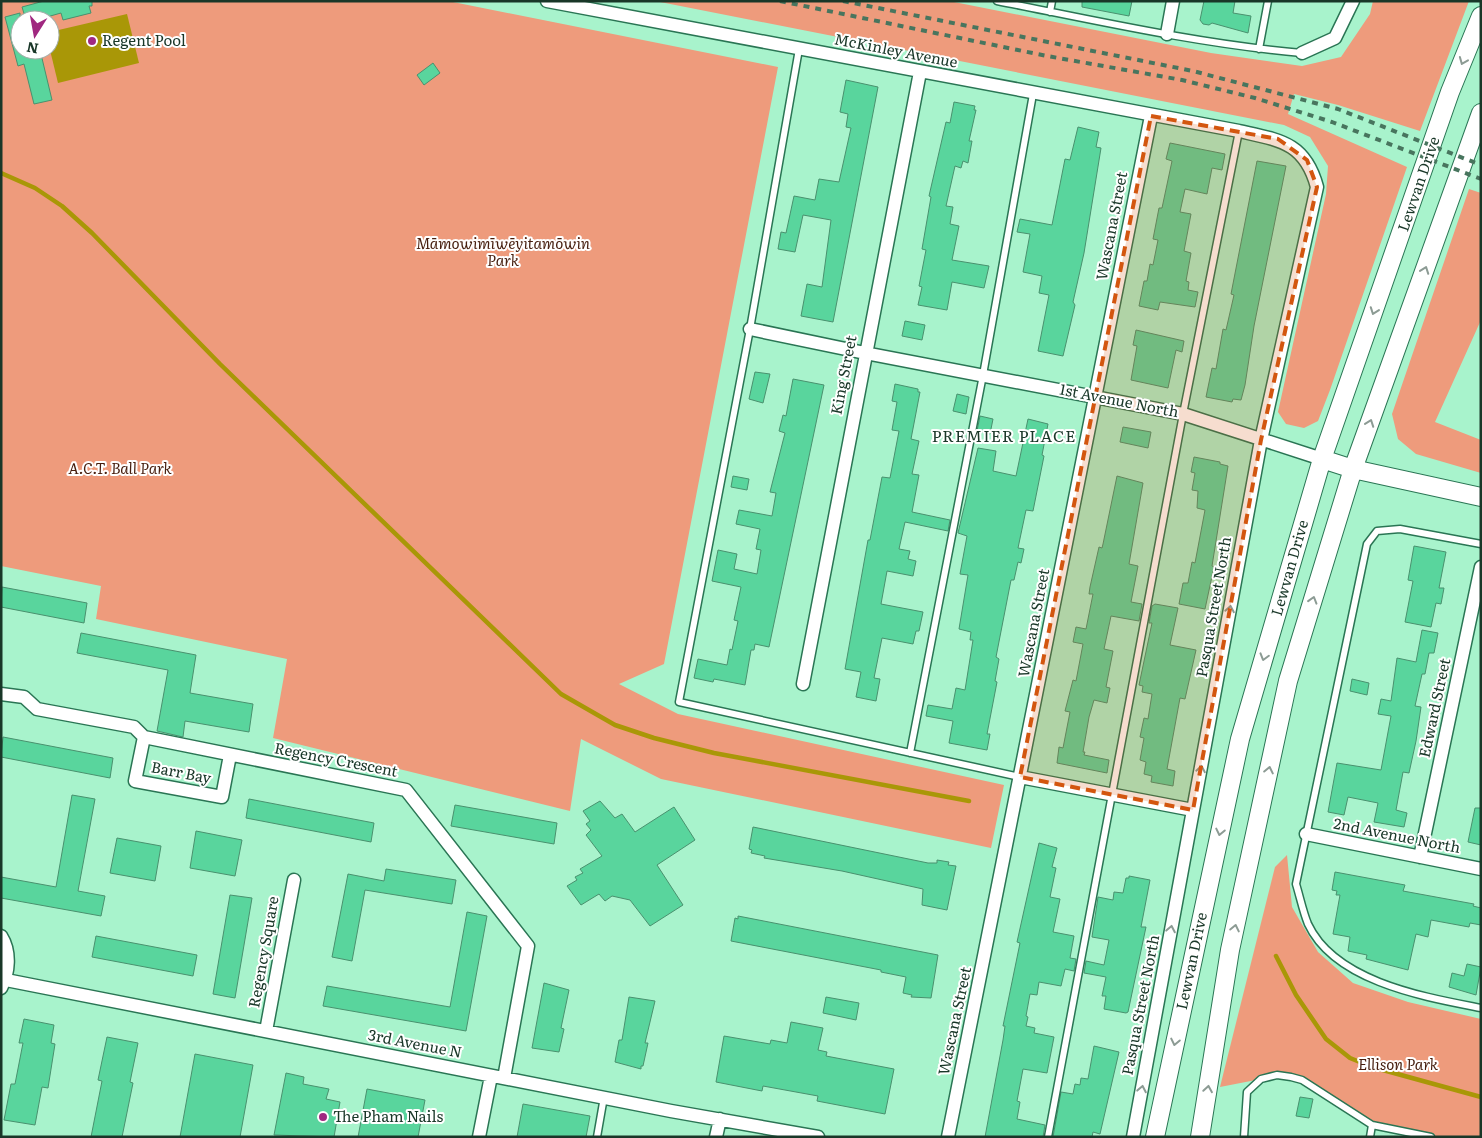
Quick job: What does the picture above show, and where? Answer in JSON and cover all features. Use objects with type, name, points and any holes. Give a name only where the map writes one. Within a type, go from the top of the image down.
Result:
[{"type":"main road","name":"Lewvan Drive","points":[[1155,1137],[1240,739],[1322,459],[1450,92],[1481,16]]},
{"type":"main road","name":"Lewvan Drive","points":[[1200,1137],[1230,950],[1288,680],[1353,469],[1481,113]]},
{"type":"main road","name":"1st Avenue North","points":[[1322,459],[1353,469],[1481,497]]},
{"type":"street","name":"McKinley Avenue","points":[[547,1],[1033,94],[1239,131]]},
{"type":"street","points":[[1167,34],[1173,1]]},
{"type":"street","points":[[1302,53],[1335,38],[1352,1]]},
{"type":"street","name":"King Street","points":[[803,684],[864,353],[920,72]]},
{"type":"street","name":"Wascana Street","points":[[948,1137],[1151,116]]},
{"type":"street","name":"Pasqua Street North","points":[[1133,1137],[1261,440],[1316,187],[1307,160],[1298,150],[1278,139],[1239,131]]},
{"type":"street","name":"1st Avenue North","points":[[750,329],[864,353],[1096,395],[1183,414],[1322,459]]},
{"type":"street","name":"Edward Street","points":[[1420,857],[1481,567]]},
{"type":"street","name":"Regency Crescent","points":[[1,694],[24,698],[37,709],[134,727],[144,737],[406,790],[528,946],[498,1077],[479,1137]]},
{"type":"street","name":"Barr Bay","points":[[144,737],[135,781],[222,797],[230,755]]},
{"type":"street","points":[[1020,777],[1194,810]]},
{"type":"street","name":"2nd Avenue North","points":[[1306,834],[1481,869]]},
{"type":"street","name":"Regency Square","points":[[266,1031],[294,880]]},
{"type":"street","points":[[1,936],[4,941],[8,964],[4,984]]},
{"type":"street","name":"3rd Avenue N","points":[[4,984],[266,1031],[818,1137]]},
{"type":"street","points":[[716,1137],[720,1119]]},
{"type":"lane","points":[[998,1],[1167,34],[1259,49],[1302,53]]},
{"type":"lane","points":[[1050,12],[1052,1]]},
{"type":"lane","points":[[1259,49],[1268,1]]},
{"type":"lane","points":[[799,49],[750,329],[679,702],[1020,777]]},
{"type":"lane","points":[[910,753],[984,375],[1033,94]]},
{"type":"lane","points":[[1048,1137],[1183,414],[1239,131]]},
{"type":"lane","points":[[1481,544],[1400,529],[1377,531],[1367,544],[1296,884],[1308,924],[1328,952],[1377,982],[1420,996],[1481,1008]]},
{"type":"lane","points":[[1244,1137],[1247,1092],[1261,1079],[1276,1075],[1302,1080],[1372,1125],[1431,1137]]},
{"type":"lane","points":[[597,1137],[604,1097]]},
{"type":"lane","points":[[1370,1137],[1372,1125]]},
{"type":"highlighted area","points":[[1151,116],[1278,139],[1307,160],[1317,187],[1261,440],[1193,810],[1020,777]]},
{"type":"green space","points":[[1,1],[448,1],[778,67],[664,664],[619,684],[678,714],[1004,785],[991,848],[661,779],[581,739],[570,811],[273,738],[287,659],[96,619],[101,586],[1,566]]},
{"type":"green space","points":[[655,1],[949,1],[1211,53],[1302,66],[1341,57],[1370,14],[1373,1],[1469,1],[1420,131],[1338,105],[1294,94],[1288,114],[1407,167],[1318,421],[1304,428],[1286,424],[1278,412],[1326,194],[1328,166],[1310,137],[1284,125]]},
{"type":"green space","points":[[1469,189],[1481,193],[1481,320],[1435,422],[1481,440],[1481,473],[1416,454],[1398,439],[1392,414]]},
{"type":"green space","name":"Ellison Park","points":[[1287,855],[1292,907],[1318,952],[1353,983],[1408,1002],[1481,1019],[1481,1137],[1431,1137],[1372,1125],[1291,1077],[1261,1079],[1220,1087],[1275,867]]},
{"type":"shaded area","name":"Regent Pool","points":[[127,14],[139,63],[58,83],[52,60],[60,60],[60,30]]},
{"type":"building","points":[[44,1],[92,1],[92,6],[89,6],[91,13],[63,20],[60,10],[23,10],[22,7]]},
{"type":"building","points":[[1082,1],[1132,1],[1129,16],[1082,7]]},
{"type":"building","points":[[1204,1],[1235,1],[1233,13],[1251,16],[1248,33],[1212,23],[1209,25],[1203,24],[1200,20]]},
{"type":"building","points":[[10,16],[10,36],[5,17]]},
{"type":"building","points":[[16,60],[42,60],[52,100],[34,104],[24,64],[18,66]]},
{"type":"building","points":[[433,63],[440,73],[424,85],[417,75]]},
{"type":"building","points":[[846,80],[878,87],[833,322],[801,316],[807,284],[822,287],[831,220],[803,215],[795,252],[778,249],[781,232],[786,233],[794,196],[815,200],[819,179],[839,182],[851,128],[846,127],[848,114],[840,112]]},
{"type":"building","points":[[954,102],[975,106],[974,110],[976,110],[969,141],[972,141],[968,163],[963,161],[961,168],[955,166],[946,206],[953,207],[950,224],[959,226],[952,260],[989,266],[984,288],[952,282],[947,310],[918,305],[922,287],[919,286],[926,250],[922,249],[931,197],[929,196],[946,122],[950,123]]},
{"type":"building","points":[[1078,127],[1099,132],[1096,147],[1101,148],[1084,253],[1073,302],[1075,305],[1063,356],[1038,351],[1049,295],[1039,293],[1042,276],[1023,272],[1030,234],[1017,232],[1020,219],[1052,225],[1065,159],[1070,160]]},
{"type":"building","points":[[1170,143],[1225,154],[1222,170],[1212,168],[1207,194],[1185,189],[1180,212],[1191,214],[1184,251],[1191,253],[1186,281],[1189,282],[1188,290],[1198,292],[1195,307],[1160,302],[1158,310],[1139,306],[1144,281],[1147,281],[1150,264],[1153,265],[1158,240],[1153,239],[1159,208],[1162,208],[1172,161],[1166,159]]},
{"type":"building","points":[[1257,161],[1286,166],[1254,326],[1245,385],[1241,400],[1233,399],[1232,402],[1206,397],[1212,368],[1216,369],[1223,329],[1226,330],[1234,295],[1231,294]]},
{"type":"building","points":[[905,321],[925,325],[922,340],[902,336]]},
{"type":"building","points":[[1136,330],[1184,341],[1182,352],[1176,350],[1168,388],[1131,380],[1137,346],[1133,345]]},
{"type":"building","points":[[755,372],[770,374],[763,403],[749,399]]},
{"type":"building","points":[[793,379],[824,385],[769,647],[755,644],[754,650],[751,650],[745,685],[714,679],[713,682],[694,678],[698,659],[727,665],[730,649],[732,650],[738,621],[734,620],[741,587],[712,581],[718,550],[737,554],[734,569],[757,574],[761,550],[756,549],[760,529],[736,524],[739,510],[772,516],[776,493],[770,492],[785,433],[779,431],[783,415],[786,416]]},
{"type":"building","points":[[895,384],[918,389],[918,392],[920,392],[911,439],[919,441],[912,474],[919,475],[912,512],[950,520],[948,531],[905,522],[899,549],[910,551],[908,559],[916,561],[913,576],[887,571],[881,604],[923,612],[919,631],[916,631],[913,644],[882,638],[874,678],[880,679],[876,701],[856,697],[861,672],[845,669],[868,540],[870,540],[882,477],[890,478],[899,431],[892,430],[897,402],[892,401]]},
{"type":"building","points":[[957,394],[969,397],[966,414],[953,411]]},
{"type":"building","points":[[980,416],[993,419],[990,434],[977,431]]},
{"type":"building","points":[[1028,419],[1048,424],[1033,511],[1026,510],[1018,548],[1024,549],[1021,563],[1018,562],[1014,580],[1011,580],[996,657],[999,659],[995,681],[997,682],[987,734],[990,734],[987,750],[949,743],[953,721],[926,716],[928,705],[952,709],[956,688],[965,690],[973,640],[970,640],[971,632],[959,629],[968,575],[960,574],[967,536],[958,533],[978,448],[996,451],[993,471],[1016,476]]},
{"type":"building","points":[[1123,427],[1151,432],[1148,448],[1120,442]]},
{"type":"building","points":[[1194,457],[1220,462],[1220,464],[1228,466],[1212,566],[1214,567],[1205,609],[1179,604],[1183,583],[1188,583],[1192,562],[1195,563],[1205,510],[1197,508],[1198,491],[1192,490],[1195,473],[1191,472]]},
{"type":"building","points":[[733,476],[749,479],[747,490],[731,487]]},
{"type":"building","points":[[1117,476],[1143,483],[1129,564],[1138,566],[1131,602],[1142,604],[1139,621],[1111,616],[1104,649],[1113,651],[1106,687],[1110,688],[1107,703],[1094,700],[1089,717],[1083,752],[1085,752],[1084,755],[1109,760],[1107,773],[1057,763],[1059,747],[1063,748],[1070,712],[1065,711],[1073,680],[1076,681],[1083,644],[1073,642],[1076,627],[1086,629],[1093,594],[1089,594],[1090,587],[1099,547],[1102,548],[1103,544]]},
{"type":"building","points":[[1414,546],[1446,552],[1439,588],[1444,588],[1441,604],[1436,603],[1431,627],[1405,622],[1413,581],[1408,580]]},
{"type":"building","points":[[2,587],[87,603],[84,623],[1,607]]},
{"type":"building","points":[[1155,604],[1178,608],[1170,645],[1196,650],[1185,699],[1180,698],[1167,769],[1175,771],[1173,786],[1151,782],[1152,776],[1144,774],[1146,762],[1140,760],[1144,738],[1140,737],[1144,718],[1148,719],[1152,694],[1142,692],[1143,686],[1139,685],[1152,623],[1149,623],[1152,606]]},
{"type":"building","points":[[1422,630],[1438,633],[1434,653],[1429,653],[1425,674],[1422,674],[1415,706],[1421,707],[1416,741],[1409,773],[1403,772],[1396,810],[1407,813],[1404,827],[1374,822],[1378,803],[1348,797],[1344,815],[1328,812],[1337,763],[1381,770],[1391,716],[1378,714],[1381,699],[1391,701],[1397,658],[1416,662]]},
{"type":"building","points":[[81,633],[196,655],[190,693],[253,704],[249,732],[185,721],[183,737],[157,731],[168,670],[77,653]]},
{"type":"building","points":[[1352,679],[1369,683],[1367,695],[1350,691]]},
{"type":"building","points":[[3,737],[113,758],[110,778],[1,757]]},
{"type":"building","points":[[72,795],[95,799],[78,891],[105,896],[101,916],[1,898],[1,877],[56,887]]},
{"type":"building","points":[[249,799],[374,823],[371,842],[246,818]]},
{"type":"building","points":[[600,801],[615,818],[622,814],[635,832],[674,807],[695,840],[657,865],[683,905],[650,926],[630,900],[612,896],[605,901],[599,894],[581,905],[567,886],[577,880],[575,877],[583,873],[580,869],[602,856],[586,835],[591,830],[586,824],[590,821],[583,811]]},
{"type":"building","points":[[455,805],[557,823],[554,844],[451,826]]},
{"type":"building","points":[[1475,808],[1481,808],[1481,845],[1468,842]]},
{"type":"building","points":[[753,827],[928,863],[937,863],[937,860],[949,862],[948,865],[956,866],[947,910],[922,905],[923,889],[842,871],[764,858],[765,856],[751,853],[752,850],[749,849]]},
{"type":"building","points":[[196,831],[242,840],[235,876],[190,868]]},
{"type":"building","points":[[117,838],[161,846],[155,881],[110,873]]},
{"type":"building","points":[[1039,843],[1057,848],[1052,867],[1056,868],[1050,897],[1060,899],[1053,932],[1074,936],[1070,958],[1076,959],[1074,971],[1065,969],[1061,986],[1039,982],[1037,995],[1030,994],[1026,1026],[1035,1028],[1034,1033],[1054,1037],[1047,1073],[1023,1069],[1017,1101],[1020,1102],[1017,1119],[1045,1125],[1043,1137],[985,1137],[1003,1040],[1005,1026],[1003,1026],[1020,943],[1017,942]]},
{"type":"building","points":[[386,869],[456,880],[452,904],[365,890],[352,961],[332,957],[348,874],[384,881]]},
{"type":"building","points":[[1335,872],[1405,885],[1403,891],[1474,904],[1473,906],[1481,908],[1481,925],[1470,923],[1469,927],[1431,920],[1428,937],[1416,934],[1408,970],[1366,959],[1367,955],[1348,951],[1350,937],[1333,934],[1340,895],[1336,895],[1337,891],[1332,890]]},
{"type":"building","points":[[1129,876],[1150,880],[1141,927],[1146,927],[1128,1012],[1126,1013],[1104,1009],[1106,996],[1102,996],[1106,977],[1084,973],[1086,961],[1104,965],[1109,940],[1092,937],[1098,897],[1113,900],[1114,892],[1123,893],[1126,878],[1129,878]]},
{"type":"building","points":[[230,895],[252,898],[235,998],[213,994]]},
{"type":"building","points":[[467,912],[487,916],[466,1031],[323,1006],[327,986],[450,1007]]},
{"type":"building","points":[[738,916],[938,955],[931,998],[911,997],[912,995],[903,993],[906,977],[881,972],[881,970],[731,941],[735,918],[738,919]]},
{"type":"building","points":[[96,936],[197,955],[193,976],[92,957]]},
{"type":"building","points":[[1467,964],[1481,967],[1476,995],[1449,987],[1452,973],[1464,976]]},
{"type":"building","points":[[544,983],[569,990],[561,1028],[564,1029],[559,1052],[532,1048]]},
{"type":"building","points":[[629,997],[655,1001],[645,1043],[648,1043],[641,1069],[615,1062],[619,1040],[622,1040]]},
{"type":"building","points":[[826,997],[859,1003],[856,1020],[823,1013]]},
{"type":"building","points":[[24,1019],[54,1025],[51,1043],[55,1044],[48,1088],[42,1087],[35,1125],[4,1120],[11,1084],[15,1084],[23,1043],[19,1043]]},
{"type":"building","points":[[791,1022],[823,1028],[818,1050],[827,1052],[826,1056],[894,1069],[885,1114],[817,1101],[818,1096],[763,1086],[762,1091],[716,1082],[724,1036],[770,1044],[771,1040],[787,1043]]},
{"type":"building","points":[[107,1037],[138,1043],[130,1082],[133,1083],[122,1137],[91,1137],[102,1081],[98,1080]]},
{"type":"building","points":[[1094,1046],[1119,1052],[1100,1134],[1093,1132],[1092,1137],[1053,1137],[1061,1092],[1073,1094],[1075,1084],[1080,1085],[1081,1078],[1088,1079]]},
{"type":"building","points":[[195,1054],[253,1065],[240,1137],[180,1137]]},
{"type":"building","points":[[286,1073],[304,1077],[303,1084],[329,1089],[326,1099],[340,1102],[334,1137],[274,1135]]},
{"type":"building","points":[[367,1089],[425,1100],[418,1137],[358,1137]]},
{"type":"building","points":[[1300,1097],[1313,1099],[1309,1118],[1296,1116]]},
{"type":"building","points":[[523,1104],[590,1116],[586,1137],[517,1137]]},
{"type":"waterway","points":[[1,173],[35,188],[62,206],[92,233],[220,364],[561,694],[615,725],[654,738],[714,753],[969,801]]},
{"type":"waterway","points":[[1276,956],[1296,995],[1326,1039],[1350,1058],[1372,1067],[1481,1097]]},
{"type":"railway","points":[[780,1],[1047,56],[1182,80],[1255,98],[1332,122],[1481,179]]},
{"type":"railway","points":[[843,1],[1193,71],[1338,109],[1481,165]]},
{"type":"place","name":"Regent Pool","points":[[92,41]]},
{"type":"place","name":"The Pham Nails","points":[[323,1117]]},
{"type":"district","name":"PREMIER PLACE","points":[[1004,436]]},
{"type":"park label","name":"Māmowimīwēyitamōwin Park","points":[[503,252]]},
{"type":"park label","name":"A.C.T. Ball Park","points":[[120,469]]}]
